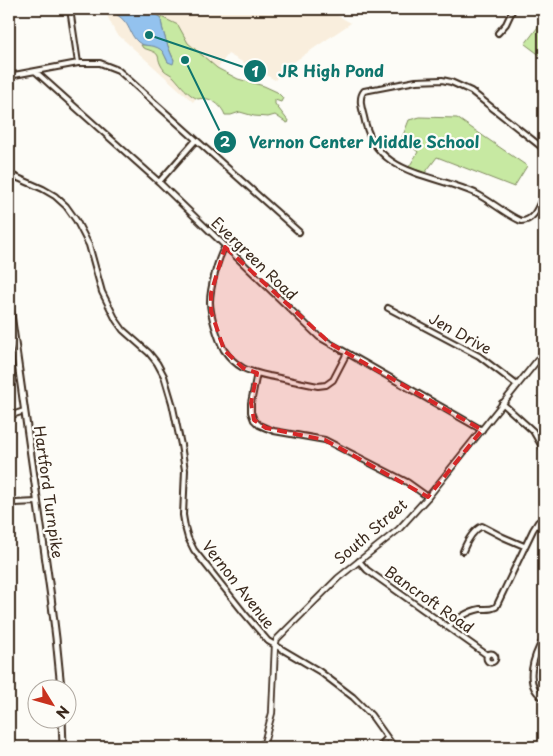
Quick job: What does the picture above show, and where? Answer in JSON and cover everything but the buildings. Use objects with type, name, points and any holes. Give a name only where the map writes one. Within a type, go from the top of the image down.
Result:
[{"type":"main road","name":"Hartford Turnpike","points":[[9,300],[60,678]]},
{"type":"main road","points":[[62,728],[63,747]]},
{"type":"street","points":[[70,9],[78,64]]},
{"type":"street","points":[[498,33],[506,24],[513,9]]},
{"type":"street","points":[[9,76],[78,64],[100,63],[118,70],[299,232]]},
{"type":"street","name":"Evergreen Road","points":[[36,72],[159,182],[319,337],[482,430]]},
{"type":"street","points":[[544,149],[471,91],[451,82],[442,80],[416,81],[361,94],[360,100],[366,128],[370,136],[380,150],[398,166],[475,193],[522,221],[530,220],[544,194]]},
{"type":"street","points":[[159,182],[196,140]]},
{"type":"street","name":"Vernon Avenue","points":[[9,174],[43,189],[55,196],[66,206],[84,233],[94,258],[102,292],[116,320],[123,330],[149,352],[164,376],[181,445],[185,470],[183,515],[188,538],[194,550],[241,611],[268,641],[319,671],[354,697],[371,715],[394,747]]},
{"type":"street","points":[[225,247],[218,263],[210,303],[224,350],[228,355],[243,368],[257,373],[318,386],[326,385],[333,380],[347,354]]},
{"type":"street","name":"Jen Drive","points":[[388,308],[471,351],[492,365],[517,386]]},
{"type":"street","name":"South Street","points":[[275,645],[284,630],[338,578],[398,529],[428,497],[544,352]]},
{"type":"street","points":[[257,373],[251,412],[254,420],[260,425],[274,431],[325,440],[407,482],[428,497]]},
{"type":"street","points":[[502,403],[533,431],[544,450]]},
{"type":"street","points":[[9,416],[24,411]]},
{"type":"street","points":[[537,437],[544,433]]},
{"type":"street","points":[[9,499],[15,503],[37,502]]},
{"type":"street","points":[[448,628],[468,613],[496,607],[524,546],[538,522],[544,518]]},
{"type":"street","points":[[463,551],[467,541],[482,526],[524,546]]},
{"type":"street","name":"Bancroft Road","points":[[359,561],[367,570],[487,656]]},
{"type":"street","points":[[544,638],[535,657],[532,680],[535,690],[544,698]]},
{"type":"street","points":[[264,747],[272,713],[275,645]]},
{"type":"street","points":[[379,747],[387,738]]},
{"type":"highlighted area","points":[[225,247],[331,344],[482,430],[428,497],[325,440],[266,428],[254,420],[251,403],[257,373],[243,368],[224,350],[211,311],[211,293]]},
{"type":"shaded area","points":[[104,9],[326,9],[351,23],[288,66],[275,80],[228,54],[193,102],[115,32]]},
{"type":"green space","points":[[157,15],[178,25],[188,43],[217,68],[238,79],[264,86],[277,92],[283,98],[281,102],[275,100],[275,104],[289,122],[287,123],[275,115],[268,117],[254,116],[240,112],[225,115],[221,107],[214,102],[202,98],[198,99],[191,95],[174,77],[164,70],[157,54],[143,48],[141,45],[158,47],[162,50],[168,62],[174,60],[164,33],[161,18]]},
{"type":"green space","points":[[544,19],[544,52],[541,56],[525,44]]},
{"type":"green space","points":[[420,117],[457,118],[527,166],[514,187],[437,157],[425,173],[409,167],[418,152],[402,138],[409,120]]},
{"type":"water","points":[[110,9],[147,9],[161,18],[162,28],[174,60],[173,64],[168,62],[160,49],[138,42],[127,24]]},
{"type":"place","name":"JR High Pond","points":[[149,35]]},
{"type":"place","name":"Vernon Center Middle School","points":[[185,60]]}]
